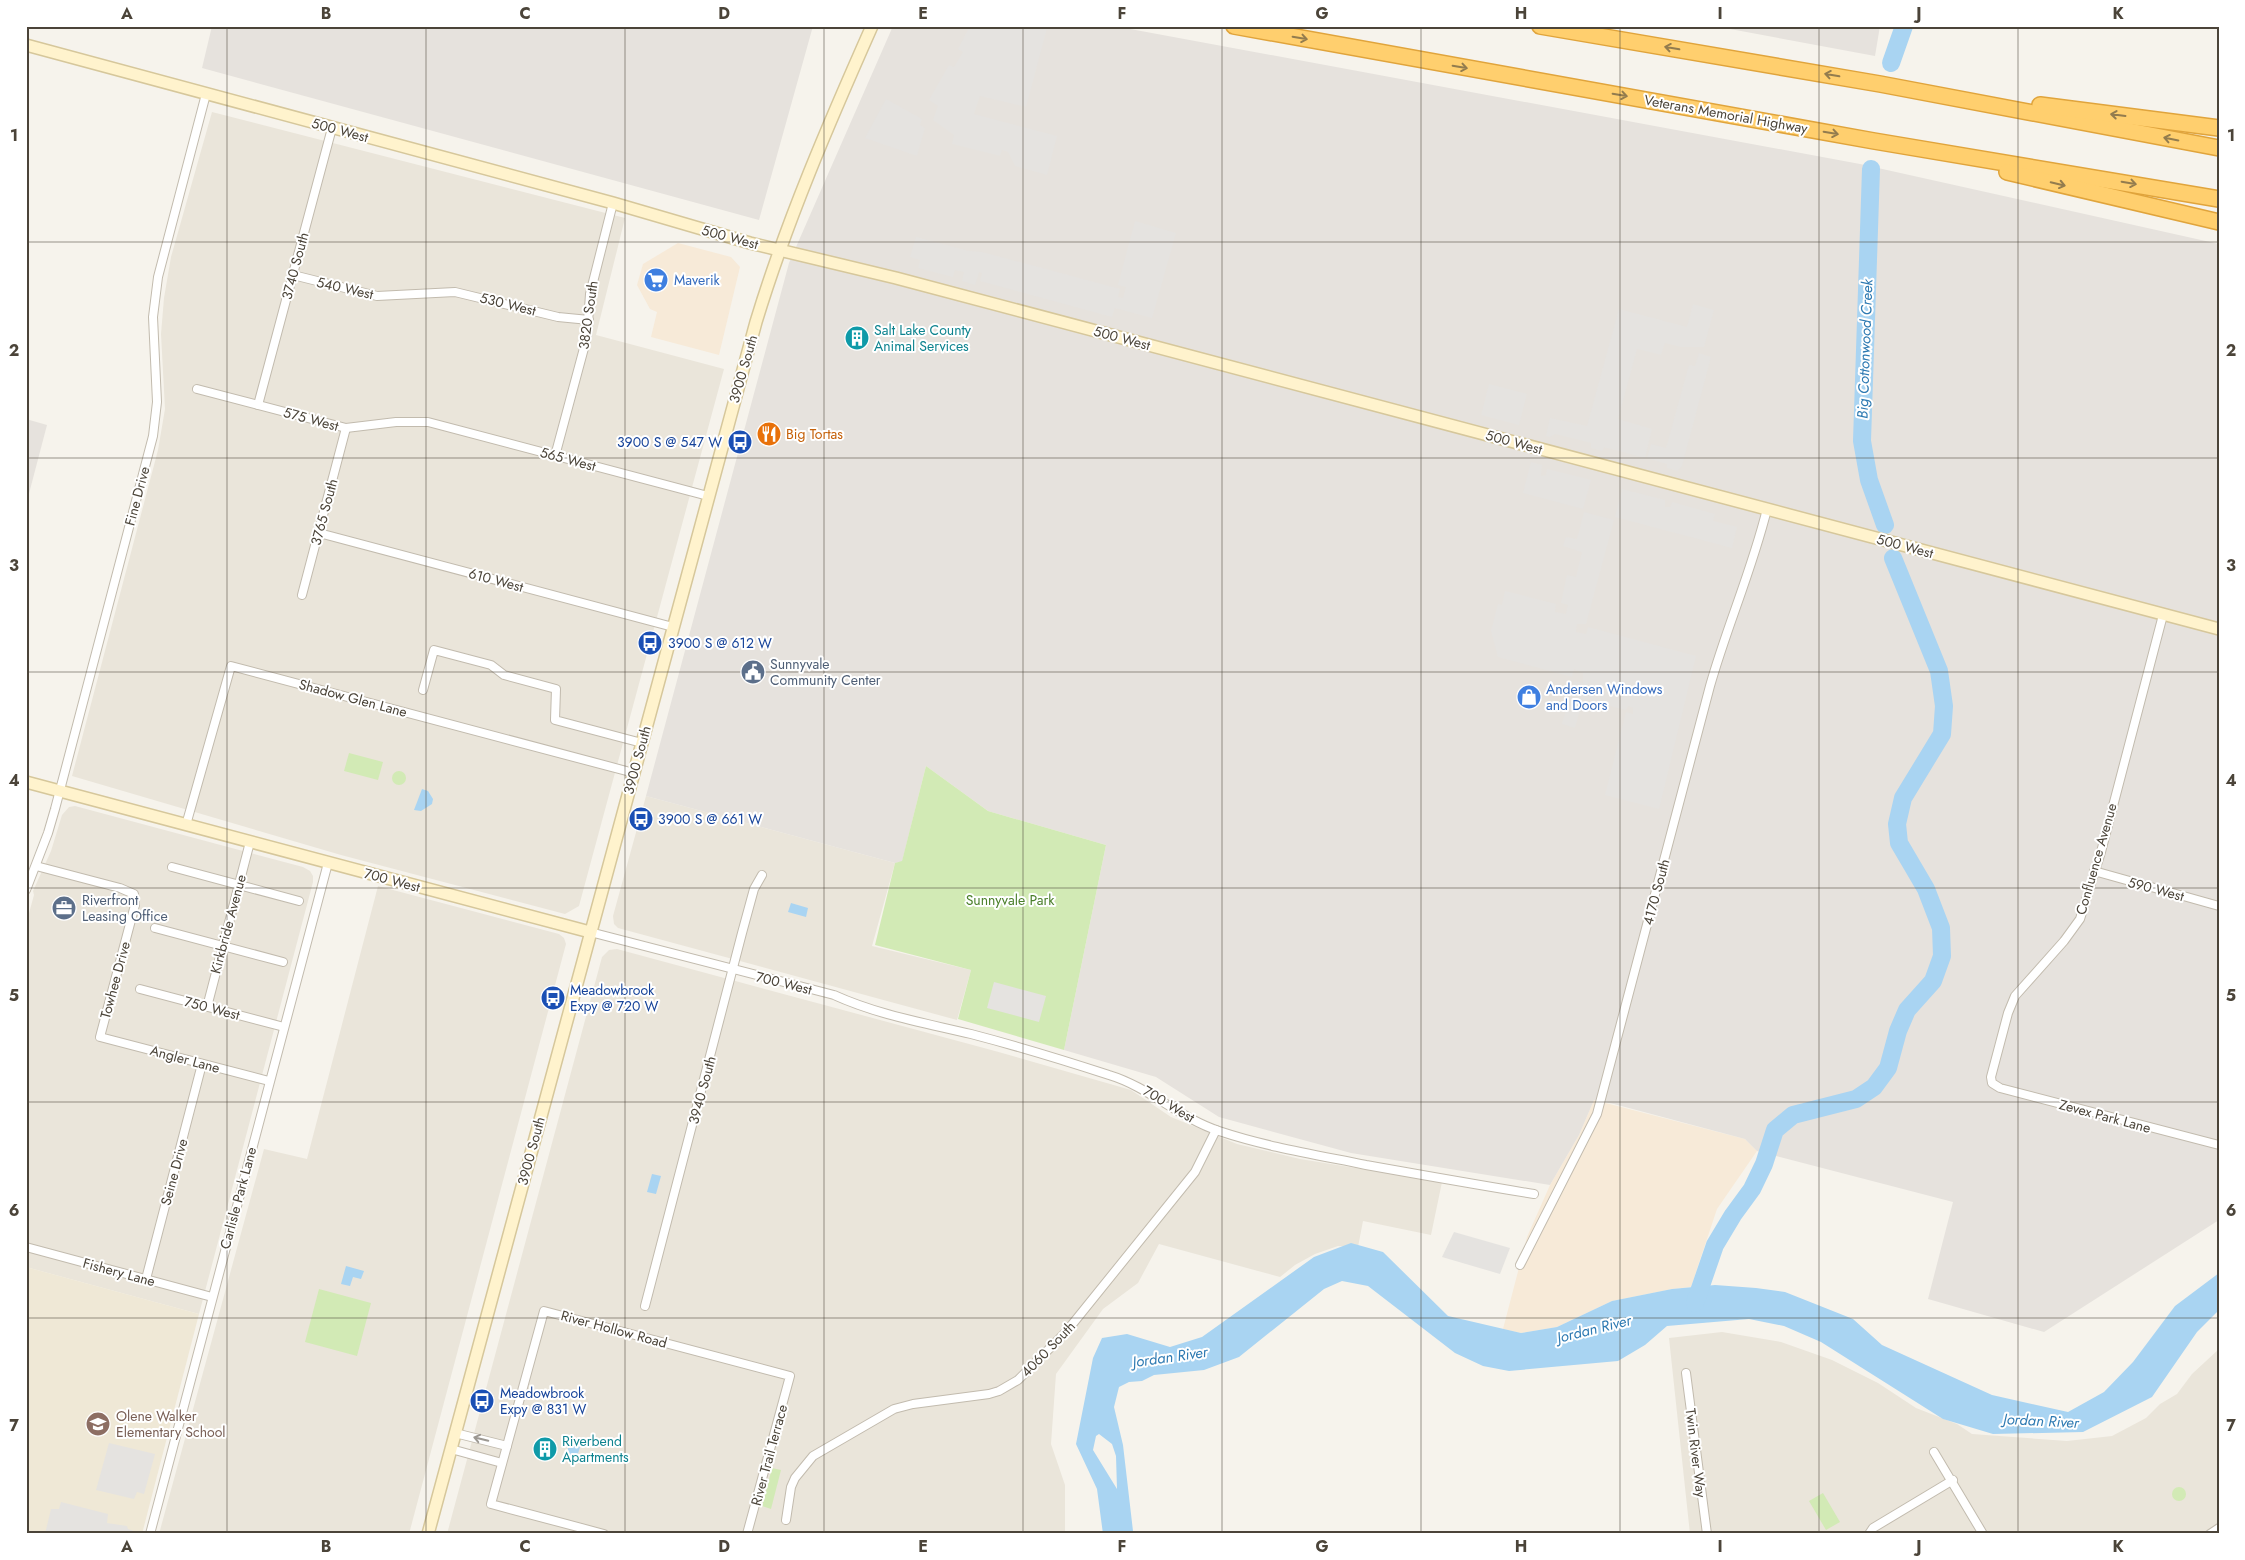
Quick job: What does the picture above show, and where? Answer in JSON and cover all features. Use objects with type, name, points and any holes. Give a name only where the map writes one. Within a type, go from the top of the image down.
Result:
[{"type":"highway","name":"Veterans Memorial Highway","points":[[1234,26],[1874,141],[2219,199]]},
{"type":"highway","points":[[1540,26],[1880,84],[2219,148]]},
{"type":"highway","points":[[1880,84],[2219,128]]},
{"type":"highway","points":[[1874,141],[2219,222]]},
{"type":"main road","name":"3900 South","points":[[428,1534],[756,322],[780,249],[824,137],[872,26]]},
{"type":"main road","name":"500 West","points":[[26,45],[613,203],[703,230],[896,278],[2219,629]]},
{"type":"main road","name":"700 West","points":[[26,782],[590,932]]},
{"type":"street","name":"Fine Drive","points":[[26,890],[48,833],[153,436],[156,402],[153,317],[158,277],[206,94]]},
{"type":"street","name":"3740 South","points":[[258,405],[332,128]]},
{"type":"street","name":"3820 South","points":[[555,456],[583,351],[590,294],[613,203]]},
{"type":"street","name":"540 West","points":[[293,275],[377,296],[428,292]]},
{"type":"street","name":"530 West","points":[[428,292],[468,294],[558,317],[588,320]]},
{"type":"street","name":"575 West","points":[[196,389],[346,428],[396,422],[428,422]]},
{"type":"street","name":"565 West","points":[[428,422],[708,496]]},
{"type":"street","name":"3765 South","points":[[302,595],[346,428]]},
{"type":"street","name":"4170 South","points":[[1520,1265],[1597,1114],[1710,686],[1728,627],[1746,582],[1767,509]]},
{"type":"street","name":"610 West","points":[[319,533],[673,627]]},
{"type":"street","name":"Confluence Avenue","points":[[1992,1083],[1992,1072],[2011,1004],[2015,996],[2075,928],[2084,909],[2163,615]]},
{"type":"street","points":[[422,690],[434,650],[491,665],[504,675],[556,689],[555,720],[642,743]]},
{"type":"street","name":"Shadow Glen Lane","points":[[186,825],[231,666],[634,773]]},
{"type":"street","name":"Kirkbride Avenue","points":[[207,1007],[250,842]]},
{"type":"street","name":"Carlisle Park Lane","points":[[150,1534],[328,863]]},
{"type":"street","name":"Towhee Drive","points":[[36,866],[120,888],[134,894],[135,905],[100,1037]]},
{"type":"street","points":[[172,867],[299,900]]},
{"type":"street","name":"590 West","points":[[2094,871],[2219,906]]},
{"type":"street","name":"3940 South","points":[[645,1306],[754,889],[762,875]]},
{"type":"street","points":[[155,928],[283,962]]},
{"type":"street","name":"700 West","points":[[590,932],[834,995],[854,1004],[913,1022],[971,1034],[1111,1075],[1138,1086],[1165,1103],[1216,1130],[1297,1152],[1534,1194]]},
{"type":"street","name":"750 West","points":[[140,989],[284,1027]]},
{"type":"street","name":"Angler Lane","points":[[100,1037],[269,1082]]},
{"type":"street","name":"Seine Drive","points":[[146,1279],[202,1064]]},
{"type":"street","name":"Zevex Park Lane","points":[[1992,1083],[2000,1088],[2219,1145]]},
{"type":"street","name":"4060 South","points":[[786,1520],[788,1498],[795,1478],[813,1456],[850,1433],[894,1409],[914,1404],[989,1394],[999,1391],[1018,1380],[1066,1332],[1134,1250],[1195,1172],[1216,1130]]},
{"type":"street","name":"Fishery Lane","points":[[26,1247],[212,1298]]},
{"type":"street","name":"River Hollow Road","points":[[604,1534],[491,1504],[544,1311],[790,1376]]},
{"type":"street","name":"Twin River Way","points":[[1686,1373],[1706,1534]]},
{"type":"street","name":"River Trail Terrace","points":[[748,1534],[790,1376]]},
{"type":"street","points":[[455,1432],[507,1446]]},
{"type":"street","points":[[451,1449],[502,1462]]},
{"type":"street","points":[[1934,1452],[1953,1480],[1983,1534]]},
{"type":"street","points":[[1870,1534],[1873,1528],[1953,1480]]},
{"type":"street","points":[[2210,1534],[2219,1528]]},
{"type":"shaded area","points":[[212,26],[813,26],[759,220],[202,68]]},
{"type":"shaded area","points":[[893,26],[1114,26],[1860,164],[2219,244],[2219,1220],[2044,1332],[1928,1299],[1953,1202],[1757,1151],[1745,1139],[1614,1104],[1594,1100],[1579,1135],[1550,1185],[1351,1153],[1219,1117],[1156,1077],[1064,1050],[1106,845],[988,811],[926,766],[902,862],[895,863],[646,796],[789,263]]},
{"type":"shaded area","points":[[970,26],[1035,26],[1047,28],[1026,107],[980,96],[974,114],[1057,136],[1047,175],[1015,166],[1008,152],[1002,150],[1000,156],[952,144],[954,135],[933,120],[938,106],[929,100],[949,65],[954,67],[963,52],[958,49]]},
{"type":"shaded area","points":[[1714,26],[1880,26],[1875,56]]},
{"type":"shaded area","points":[[886,99],[922,119],[920,125],[925,128],[917,156],[865,138]]},
{"type":"shaded area","points":[[212,112],[625,218],[596,335],[724,369],[579,906],[565,914],[341,855],[72,776],[158,450],[165,409],[161,334],[164,298],[171,257]]},
{"type":"shaded area","points":[[1135,221],[1176,233],[1152,318],[1115,308],[1112,317],[980,281],[982,273],[979,272],[975,285],[962,281],[964,272],[955,270],[953,277],[918,268],[920,260],[910,257],[916,237],[969,251],[982,252],[1120,289],[1118,297],[1123,298],[1126,287],[1118,285]]},
{"type":"shaded area","points":[[678,243],[731,257],[740,267],[719,355],[651,337],[657,312],[650,309],[637,285],[643,264]]},
{"type":"shaded area","points":[[1693,304],[1714,310],[1704,347],[1681,347],[1665,343],[1661,355],[1637,349],[1618,419],[1652,429],[1645,458],[1604,447],[1602,451],[1591,448],[1591,443],[1555,434],[1550,437],[1546,436],[1550,418],[1587,426],[1619,309],[1687,327]]},
{"type":"shaded area","points":[[1699,353],[1711,357],[1682,466],[1678,471],[1667,468],[1667,464],[1647,458],[1651,444],[1666,448],[1689,365],[1695,366]]},
{"type":"shaded area","points":[[1489,384],[1527,394],[1519,425],[1481,415]]},
{"type":"shaded area","points":[[26,419],[47,425],[26,505]]},
{"type":"shaded area","points":[[1531,462],[1542,465],[1541,476],[1546,475],[1547,469],[1591,480],[1583,509],[1523,493]]},
{"type":"shaded area","points":[[1622,489],[1665,500],[1665,507],[1670,507],[1672,502],[1715,514],[1713,521],[1737,527],[1732,548],[1615,517]]},
{"type":"shaded area","points":[[1584,512],[1614,520],[1586,624],[1577,624],[1576,632],[1586,634],[1588,627],[1696,656],[1659,809],[1605,795],[1626,712],[1633,714],[1633,708],[1628,706],[1626,710],[1583,700],[1575,728],[1562,724],[1574,681],[1583,683],[1583,673],[1574,669],[1572,677],[1498,657],[1491,631],[1498,604],[1502,605],[1505,591],[1556,604],[1555,612],[1566,614],[1568,605],[1561,603],[1567,575],[1576,577],[1582,552],[1563,546],[1566,537],[1577,539]]},
{"type":"shaded area","points":[[646,796],[895,863],[872,946],[971,970],[957,1020],[618,928],[614,924],[613,916]]},
{"type":"shaded area","points":[[75,806],[303,867],[310,871],[313,876],[313,882],[199,1314],[26,1267],[26,924],[34,895],[33,891],[51,851],[62,815],[69,807]]},
{"type":"shaded area","points":[[378,886],[559,934],[564,938],[566,944],[409,1534],[159,1534],[264,1149],[307,1159]]},
{"type":"shaded area","points":[[617,949],[995,1051],[1131,1090],[1171,1117],[1237,1144],[1300,1159],[1442,1182],[1431,1235],[1363,1221],[1358,1247],[1338,1246],[1315,1254],[1295,1265],[1280,1277],[1159,1244],[1138,1283],[1103,1309],[1056,1374],[1051,1444],[1065,1485],[1065,1534],[447,1534],[602,957],[609,950]]},
{"type":"shaded area","points":[[994,982],[1046,996],[1039,1022],[987,1008]]},
{"type":"shaded area","points":[[1594,1100],[1745,1139],[1757,1151],[1717,1209],[1691,1287],[1612,1301],[1557,1327],[1521,1333],[1503,1329],[1527,1237],[1550,1185],[1579,1135]]},
{"type":"shaded area","points":[[1454,1232],[1510,1248],[1500,1274],[1442,1257]]},
{"type":"shaded area","name":"Olene Walker Elementary School","points":[[26,1267],[199,1314],[142,1534],[26,1534]]},
{"type":"shaded area","points":[[1722,1332],[1781,1342],[1832,1360],[1878,1383],[1916,1408],[1957,1424],[1972,1434],[2067,1441],[2112,1436],[2146,1418],[2160,1404],[2177,1394],[2192,1374],[2219,1349],[2219,1534],[1690,1534],[1669,1338]]},
{"type":"shaded area","points":[[109,1443],[155,1454],[144,1494],[137,1492],[134,1499],[96,1490]]},
{"type":"shaded area","points":[[61,1502],[108,1514],[107,1523],[127,1526],[128,1529],[134,1531],[134,1534],[45,1534],[51,1509],[59,1509]]},
{"type":"green space","points":[[349,753],[383,762],[378,780],[344,771]]},
{"type":"green space","name":"Sunnyvale Park","points":[[926,766],[988,811],[1106,845],[1064,1050],[958,1019],[971,970],[875,945],[895,863],[902,861]]},
{"type":"green space","points":[[399,771],[404,773],[406,778],[404,783],[399,785],[394,783],[392,778],[394,773]]},
{"type":"green space","points":[[319,1289],[371,1303],[357,1356],[305,1342]]},
{"type":"green space","points":[[772,1468],[781,1470],[771,1509],[762,1506]]},
{"type":"green space","points":[[2176,1487],[2182,1487],[2186,1494],[2182,1501],[2176,1501],[2172,1497],[2172,1491]]},
{"type":"green space","points":[[1823,1493],[1840,1522],[1826,1530],[1809,1501]]},
{"type":"water","points":[[422,789],[428,791],[433,799],[432,804],[421,811],[414,810]]},
{"type":"water","points":[[791,903],[808,908],[806,917],[788,912]]},
{"type":"water","points":[[652,1174],[661,1176],[656,1194],[647,1192]]},
{"type":"water","name":"Jordan River","points":[[1351,1243],[1383,1252],[1448,1316],[1521,1333],[1557,1327],[1612,1301],[1672,1289],[1715,1285],[1785,1292],[1853,1319],[1882,1345],[1992,1395],[2068,1412],[2104,1392],[2133,1362],[2175,1306],[2219,1273],[2219,1310],[2197,1332],[2152,1397],[2083,1432],[1993,1434],[1943,1419],[1821,1342],[1784,1326],[1749,1319],[1667,1326],[1645,1345],[1618,1361],[1509,1371],[1483,1366],[1455,1353],[1368,1286],[1342,1281],[1324,1289],[1239,1357],[1204,1370],[1154,1375],[1142,1381],[1129,1382],[1119,1387],[1114,1407],[1123,1445],[1133,1534],[1103,1534],[1097,1489],[1076,1444],[1093,1358],[1102,1338],[1127,1334],[1170,1347],[1202,1337],[1314,1257]],"holes":[[[1099,1434],[1112,1444],[1116,1456],[1117,1489],[1093,1450],[1096,1436]]]},
{"type":"water","points":[[346,1266],[364,1271],[361,1279],[353,1277],[350,1286],[341,1284]]},
{"type":"water","points":[[568,1436],[577,1439],[581,1444],[576,1460],[568,1456]]},
{"type":"waterway","name":"Big Cottonwood Creek","points":[[1891,63],[1904,26]]},
{"type":"waterway","name":"Big Cottonwood Creek","points":[[1871,169],[1862,441],[1869,480],[1885,525]]},
{"type":"waterway","name":"Big Cottonwood Creek","points":[[1695,1303],[1715,1245],[1733,1215],[1752,1189],[1764,1164],[1775,1130],[1793,1115],[1856,1099],[1874,1087],[1888,1068],[1898,1031],[1907,1010],[1933,981],[1942,956],[1941,928],[1926,889],[1899,843],[1897,824],[1903,798],[1942,734],[1944,706],[1939,671],[1893,558]]},
{"type":"place","name":"Maverik","points":[[656,280]]},
{"type":"place","name":"Salt Lake County Animal Services","points":[[857,338]]},
{"type":"place","name":"Big Tortas","points":[[769,434]]},
{"type":"place","name":"3900 S @ 547 W","points":[[740,442]]},
{"type":"place","name":"3900 S @ 612 W","points":[[650,643]]},
{"type":"place","name":"Sunnyvale Community Center","points":[[753,672]]},
{"type":"place","name":"Andersen Windows and Doors","points":[[1529,697]]},
{"type":"place","name":"3900 S @ 661 W","points":[[641,819]]},
{"type":"place","name":"Riverfront Leasing Office","points":[[64,908]]},
{"type":"place","name":"Meadowbrook Expy @ 720 W","points":[[553,998]]},
{"type":"place","name":"Meadowbrook Expy @ 831 W","points":[[482,1401]]},
{"type":"place","name":"Olene Walker Elementary School","points":[[98,1424]]},
{"type":"place","name":"Riverbend Apartments","points":[[545,1449]]}]
